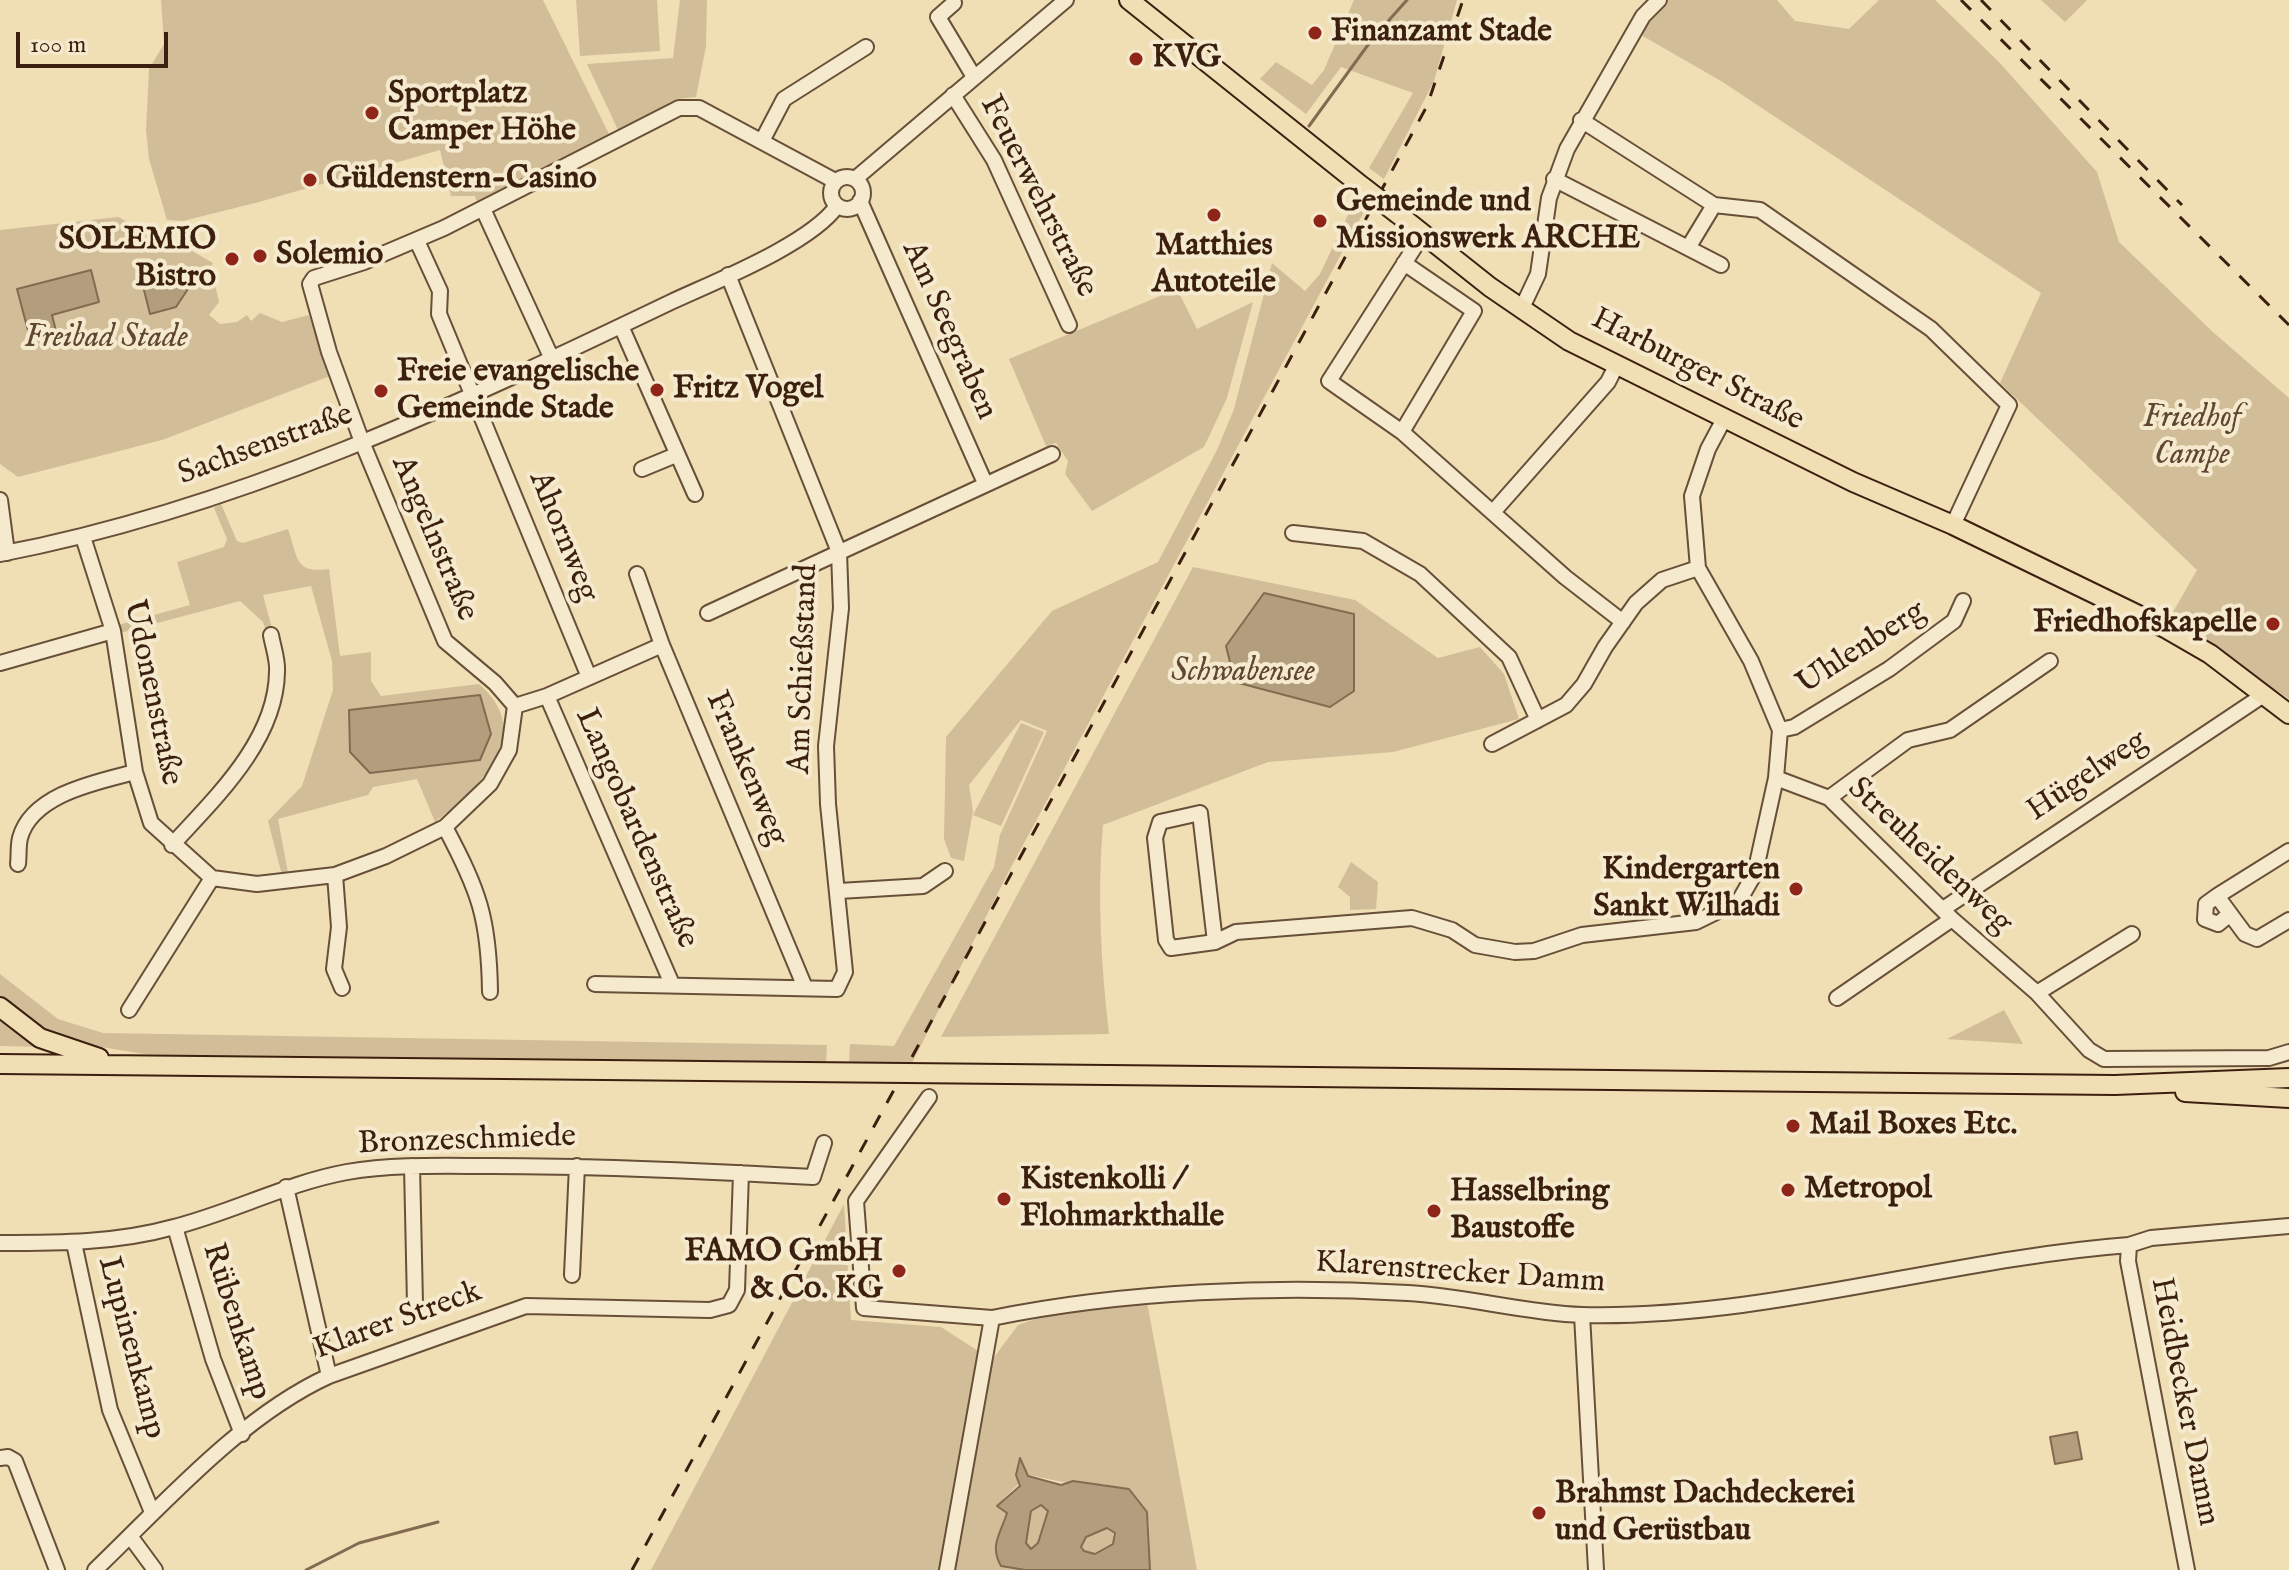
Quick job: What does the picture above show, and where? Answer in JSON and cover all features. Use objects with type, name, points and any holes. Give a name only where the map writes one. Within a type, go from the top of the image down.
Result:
[{"type":"main road","name":"Harburger Straße","points":[[1129,0],[1521,310],[1616,366],[1853,482],[1953,525],[2165,628],[2210,654],[2289,714]]},
{"type":"main road","points":[[0,1007],[25,1029],[53,1044],[125,1065]]},
{"type":"main road","points":[[0,1064],[2115,1085],[2289,1078]]},
{"type":"main road","points":[[2115,1085],[2289,1098]]},
{"type":"street","points":[[855,179],[1066,0]]},
{"type":"street","points":[[1521,310],[1538,274],[1554,179],[1581,120],[1647,10],[1659,0]]},
{"type":"street","points":[[954,3],[938,17],[974,77]]},
{"type":"street","points":[[762,141],[784,99],[866,47]]},
{"type":"street","name":"Feuerwehrstraße","points":[[953,95],[994,160],[1069,325]]},
{"type":"street","points":[[417,241],[679,108],[699,108],[835,181]]},
{"type":"street","points":[[1581,120],[1714,205],[1760,210],[1931,329],[2009,405],[1953,525]]},
{"type":"street","points":[[845,177],[855,179],[861,186],[860,201],[847,209],[837,206],[831,194],[835,181],[845,177]]},
{"type":"street","points":[[1554,179],[1721,265]]},
{"type":"street","name":"Am Seegraben","points":[[860,201],[985,483]]},
{"type":"street","points":[[1688,248],[1714,205]]},
{"type":"street","name":"Sachsenstraße","points":[[4,554],[83,537],[225,493],[362,442],[552,359],[728,275],[811,231],[837,206]]},
{"type":"street","points":[[483,209],[552,359]]},
{"type":"street","points":[[1423,234],[1329,381],[1402,432],[1565,577],[1623,622]]},
{"type":"street","name":"Angelnstraße","points":[[417,241],[314,278],[310,284],[311,295],[362,442],[445,641],[495,683],[515,706]]},
{"type":"street","name":"Ahornweg","points":[[417,241],[440,291],[439,314],[589,677]]},
{"type":"street","points":[[1402,432],[1474,311],[1404,263]]},
{"type":"street","name":"Am Schießstand","points":[[728,275],[839,552],[841,608],[826,746],[828,804],[845,972],[837,989],[804,985]]},
{"type":"street","points":[[621,326],[695,494]]},
{"type":"street","points":[[1494,511],[1608,382],[1616,366]]},
{"type":"street","points":[[1215,942],[1200,813],[1160,822],[1155,838],[1166,940],[1171,948],[1215,942],[1236,932],[1412,918],[1452,930],[1475,945],[1515,952],[1534,951],[1582,935],[1696,922],[1739,901],[1755,873],[1776,778],[1780,730],[1751,661],[1698,568],[1692,496],[1708,449],[1724,419]]},
{"type":"street","points":[[708,613],[1052,454]]},
{"type":"street","points":[[642,469],[676,455]]},
{"type":"street","points":[[0,500],[4,554]]},
{"type":"street","points":[[1293,533],[1363,541],[1420,574],[1509,657],[1538,720]]},
{"type":"street","name":"Udonenstraße","points":[[83,537],[113,631],[135,772],[151,823],[212,878]]},
{"type":"street","points":[[1492,744],[1566,705],[1584,684],[1636,603],[1662,580],[1698,568]]},
{"type":"street","name":"Frankenweg","points":[[637,574],[662,645],[804,985]]},
{"type":"street","name":"Uhlenberg","points":[[1780,730],[1794,727],[1889,669],[1954,621],[1963,601]]},
{"type":"street","points":[[0,663],[113,631]]},
{"type":"street","points":[[172,845],[249,753],[269,713],[277,672],[271,635]]},
{"type":"street","points":[[129,1010],[212,878],[257,884],[335,875],[386,856],[445,827],[490,784],[509,750],[515,706],[547,696],[662,645]]},
{"type":"street","points":[[1829,798],[1908,740],[1950,730],[2050,661]]},
{"type":"street","name":"Hügelweg","points":[[1837,998],[2119,788],[2265,694]]},
{"type":"street","name":"Langobardenstraße","points":[[547,696],[672,984]]},
{"type":"street","points":[[18,864],[20,837],[36,811],[85,785],[135,772]]},
{"type":"street","name":"Streuheidenweg","points":[[1776,778],[1829,798],[1948,914],[2037,993],[2074,1036],[2104,1059],[2269,1058],[2289,1052]]},
{"type":"street","points":[[445,827],[476,885],[485,914],[490,992]]},
{"type":"street","points":[[2230,914],[2218,924],[2210,924],[2205,919],[2206,904],[2289,851]]},
{"type":"street","points":[[839,891],[923,886],[945,871]]},
{"type":"street","points":[[335,875],[339,927],[334,969],[342,988]]},
{"type":"street","points":[[2217,896],[2245,934],[2257,939],[2289,920]]},
{"type":"street","points":[[2037,993],[2132,934]]},
{"type":"street","points":[[595,984],[804,985]]},
{"type":"street","name":"Klarenstrecker Damm","points":[[929,1097],[856,1201],[864,1308],[992,1318],[1031,1310],[1150,1298],[1326,1290],[1412,1293],[1582,1315],[1735,1304],[2129,1245],[2151,1238],[2289,1226]]},
{"type":"street","name":"Bronzeschmiede","points":[[0,1243],[74,1243],[175,1227],[286,1187],[348,1172],[412,1166],[577,1166],[813,1177],[824,1143]]},
{"type":"street","points":[[412,1166],[415,1304]]},
{"type":"street","points":[[572,1275],[577,1166]]},
{"type":"street","name":"Klarer Streck","points":[[95,1570],[152,1512],[242,1434],[306,1386],[329,1376],[526,1306],[710,1310],[729,1305],[735,1296],[741,1173]]},
{"type":"street","points":[[286,1187],[329,1376]]},
{"type":"street","name":"Rübenkamp","points":[[175,1227],[213,1359],[242,1434]]},
{"type":"street","name":"Lupinenkamp","points":[[74,1243],[110,1410],[152,1512]]},
{"type":"street","name":"Heidbecker Damm","points":[[2129,1245],[2128,1261],[2187,1570]]},
{"type":"street","points":[[1582,1315],[1596,1570]]},
{"type":"street","points":[[947,1570],[992,1318]]},
{"type":"street","points":[[0,1458],[15,1461],[57,1570]]},
{"type":"street","points":[[130,1536],[155,1570]]},
{"type":"green space","name":"Sportplatz Camper Höhe","points":[[161,0],[543,0],[610,136],[478,205],[475,196],[451,196],[440,150],[259,202],[183,221],[167,220],[149,159],[146,130],[149,69],[164,44]]},
{"type":"green space","points":[[576,0],[657,0],[660,51],[580,56]]},
{"type":"green space","points":[[680,0],[707,0],[706,46],[696,97],[677,99],[618,130],[587,64],[673,58]]},
{"type":"green space","points":[[1354,0],[1457,0],[1434,81],[1384,179],[1369,168],[1413,93],[1341,67],[1306,114],[1260,79],[1276,62],[1312,85],[1324,70]]},
{"type":"green space","name":"Friedhof Campe","points":[[1659,0],[1777,0],[1795,21],[1849,29],[1879,0],[1935,0],[1999,62],[2097,172],[2119,242],[2214,333],[2289,398],[2289,699],[2169,619],[2197,570],[2000,383],[2041,293],[1721,81],[1634,31]]},
{"type":"green space","points":[[2041,0],[2087,0],[2065,22]]},
{"type":"green space","points":[[1355,200],[1366,208],[1008,873],[911,1065],[849,1063],[850,1044],[894,1046],[994,867],[1000,835],[1047,731],[1021,720],[969,785],[973,811],[964,861],[951,858],[944,839],[946,737],[1052,611],[1158,562],[1217,450],[1234,409],[1272,263],[1305,291],[1320,274]]},
{"type":"green space","name":"Freibad Stade","points":[[118,217],[179,248],[188,239],[195,242],[192,251],[213,263],[206,277],[213,275],[219,302],[209,315],[220,324],[237,322],[247,315],[251,321],[260,313],[282,322],[309,315],[330,376],[162,440],[18,477],[0,464],[0,230]]},
{"type":"green space","points":[[1177,289],[1197,329],[1253,302],[1227,398],[1204,447],[1092,511],[1065,474],[1068,461],[1056,443],[1046,446],[1009,359]]},
{"type":"green space","points":[[221,504],[237,541],[243,543],[288,529],[303,566],[329,569],[340,656],[371,652],[371,681],[381,696],[479,684],[496,703],[503,722],[502,741],[495,759],[468,793],[435,822],[417,779],[373,787],[368,795],[278,819],[289,878],[283,879],[268,821],[302,786],[333,690],[332,661],[311,586],[263,595],[273,632],[267,634],[263,622],[240,601],[120,633],[118,625],[190,605],[177,562],[224,547],[227,539],[214,508]],"holes":[[[480,695],[370,772],[349,710]]]},
{"type":"green space","name":"Schwabensee","points":[[1193,567],[1355,600],[1438,658],[1480,647],[1504,674],[1519,719],[1393,752],[1268,762],[1103,825],[1101,930],[1109,1034],[941,1037]]},
{"type":"green space","points":[[1021,723],[1044,732],[1001,826],[973,815]]},
{"type":"green space","points":[[1351,862],[1378,882],[1376,909],[1350,910],[1350,897],[1338,887]]},
{"type":"green space","points":[[0,974],[58,1019],[103,1033],[827,1045],[826,1063],[259,1059],[144,1054],[64,1041],[21,1020],[0,999]]},
{"type":"green space","points":[[2004,1010],[2023,1044],[1947,1039]]},
{"type":"green space","points":[[0,1018],[10,1029],[42,1047],[0,1046]]},
{"type":"green space","points":[[844,1204],[851,1320],[941,1327],[992,1360],[1018,1325],[1058,1311],[1147,1302],[1197,1570],[1150,1570],[1149,1522],[1105,1484],[1076,1484],[1028,1475],[1003,1499],[1007,1513],[996,1547],[998,1560],[1007,1568],[1025,1570],[651,1570]]},
{"type":"green space","points":[[1041,1504],[1048,1511],[1038,1543],[1031,1549],[1026,1543],[1032,1511]]},
{"type":"green space","points":[[1102,1529],[1113,1529],[1113,1544],[1095,1554],[1084,1551],[1081,1547],[1086,1537]]},
{"type":"shaded area","points":[[165,268],[192,283],[176,307],[150,314],[140,274]]},
{"type":"shaded area","points":[[91,270],[99,302],[52,315],[57,335],[31,342],[17,289]]},
{"type":"shaded area","name":"Schwabensee","points":[[1264,593],[1354,614],[1354,691],[1330,707],[1235,682],[1226,646]]},
{"type":"shaded area","points":[[480,695],[491,734],[480,760],[370,773],[350,752],[349,710]]},
{"type":"shaded area","points":[[2077,1432],[2082,1459],[2055,1464],[2050,1437]]},
{"type":"shaded area","points":[[1020,1458],[1028,1476],[1061,1485],[1073,1481],[1129,1489],[1147,1512],[1150,1570],[1025,1570],[1001,1566],[996,1545],[1007,1513],[997,1506],[1020,1486],[1016,1475]],"holes":[[[1041,1505],[1048,1511],[1038,1543],[1031,1549],[1026,1543],[1031,1511]],[[1107,1528],[1115,1533],[1113,1544],[1095,1554],[1084,1551],[1081,1547],[1086,1537]]]},
{"type":"waterway","points":[[1309,126],[1373,38],[1407,0]]},
{"type":"waterway","points":[[306,1570],[359,1543],[438,1522]]},
{"type":"railway","points":[[912,1057],[1427,106],[1463,0]]},
{"type":"railway","points":[[1961,0],[2289,325]]},
{"type":"railway","points":[[1981,0],[2182,205]]},
{"type":"railway","points":[[632,1570],[895,1088]]},
{"type":"place","name":"Finanzamt Stade","points":[[1315,33]]},
{"type":"place","name":"KVG","points":[[1136,59]]},
{"type":"place","name":"Sportplatz Camper Höhe","points":[[372,113]]},
{"type":"place","name":"Güldenstern-Casino","points":[[310,180]]},
{"type":"place","name":"Matthies Autoteile","points":[[1214,215]]},
{"type":"place","name":"Gemeinde und Missionswerk ARCHE","points":[[1320,221]]},
{"type":"place","name":"Solemio","points":[[260,256]]},
{"type":"place","name":"SOLEMIO Bistro","points":[[232,259]]},
{"type":"place","name":"Fritz Vogel","points":[[657,390]]},
{"type":"place","name":"Freie evangelische Gemeinde Stade","points":[[381,391]]},
{"type":"place","name":"Friedhofskapelle","points":[[2273,624]]},
{"type":"place","name":"Kindergarten Sankt Wilhadi","points":[[1796,889]]},
{"type":"place","name":"Mail Boxes Etc.","points":[[1793,1126]]},
{"type":"place","name":"Metropol","points":[[1788,1190]]},
{"type":"place","name":"Kistenkolli / Flohmarkthalle","points":[[1004,1199]]},
{"type":"place","name":"Hasselbring Baustoffe","points":[[1434,1211]]},
{"type":"place","name":"FAMO GmbH & Co. KG","points":[[899,1271]]},
{"type":"place","name":"Brahmst Dachdeckerei und Gerüstbau","points":[[1539,1513]]}]
